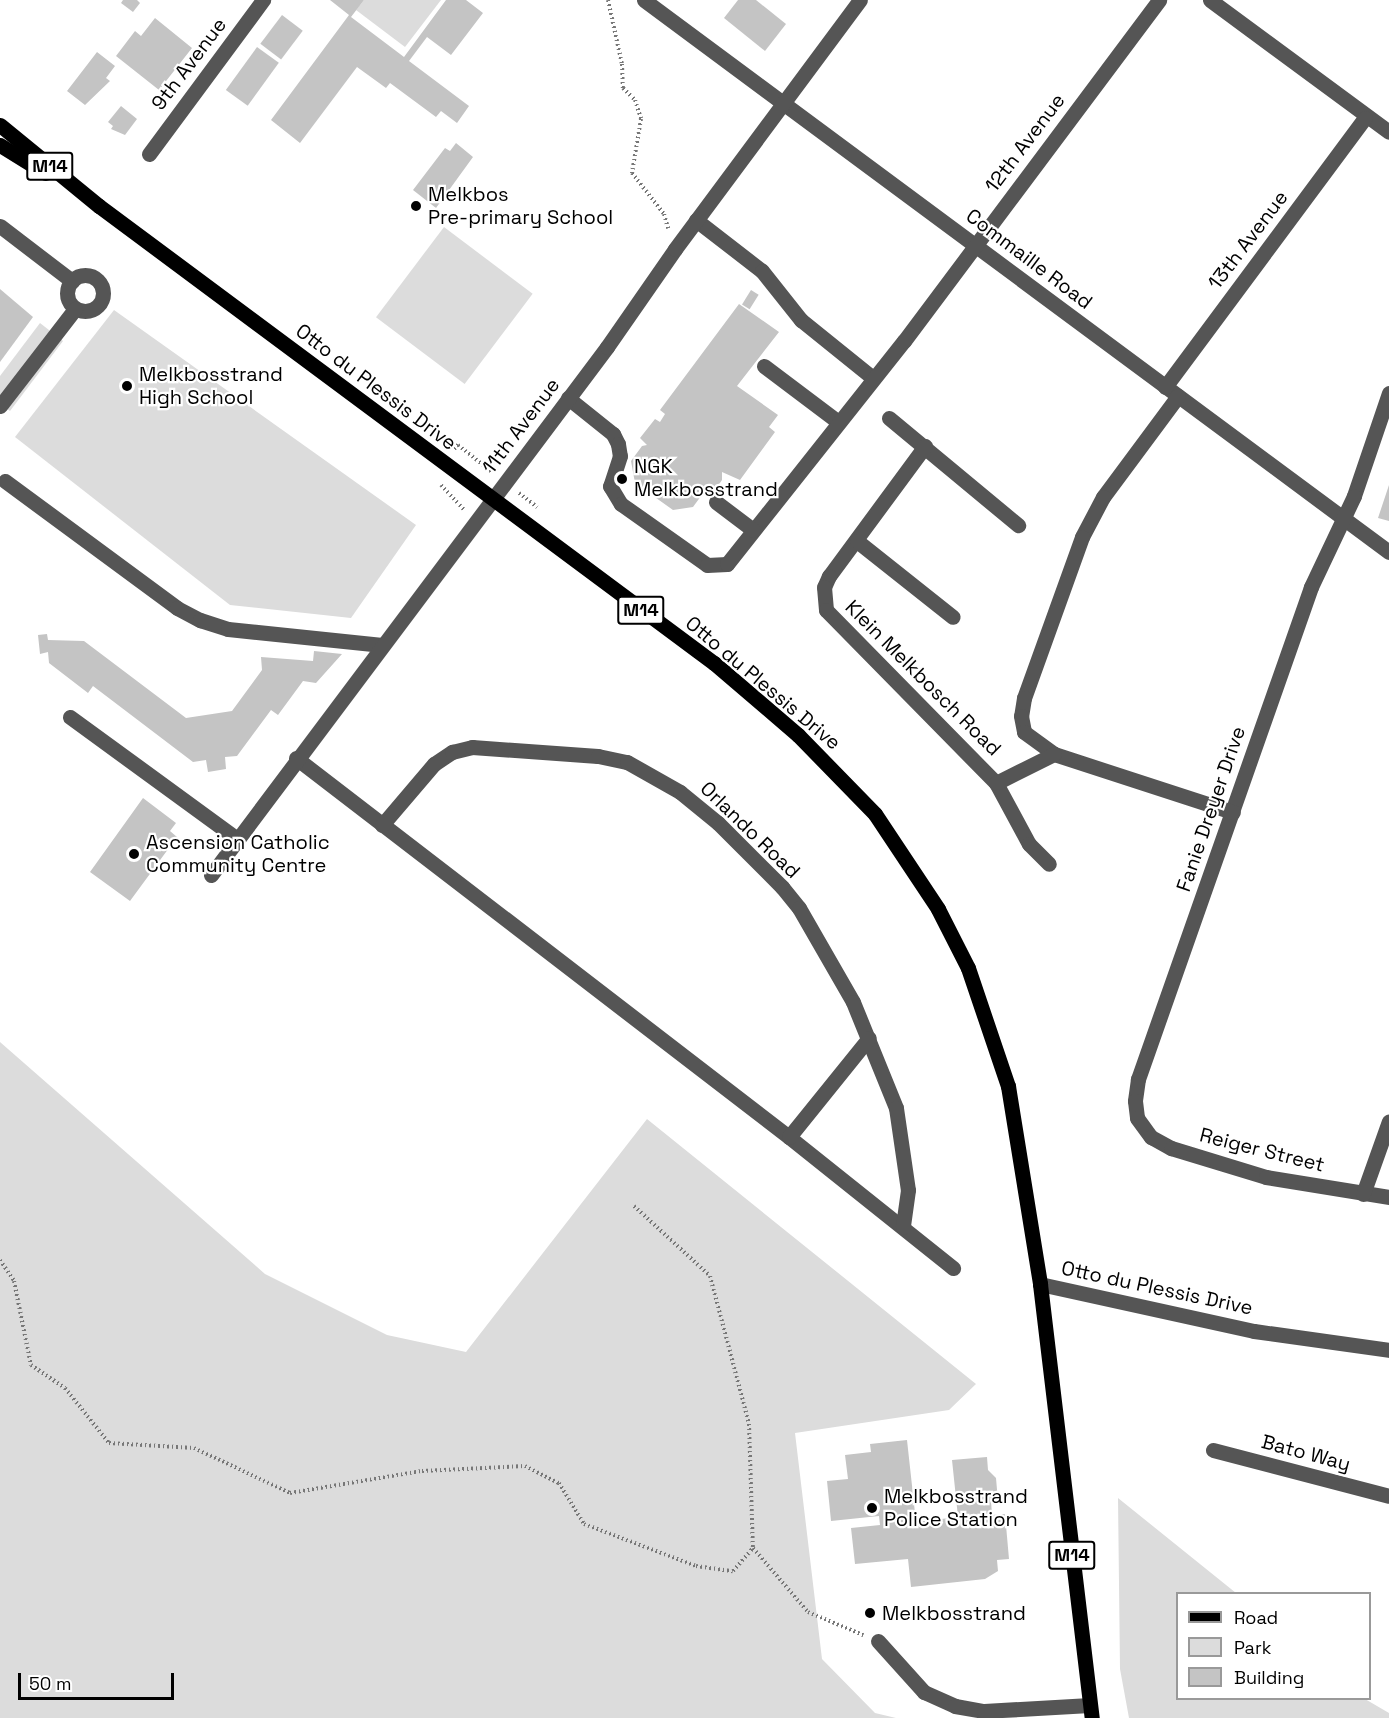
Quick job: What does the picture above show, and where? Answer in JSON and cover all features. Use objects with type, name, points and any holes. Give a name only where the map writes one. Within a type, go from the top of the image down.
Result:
[{"type":"main road","name":"Otto du Plessis Drive","points":[[0,125],[99,206],[714,663],[798,735],[875,814],[938,909],[968,968],[991,1029],[1020,1145],[1040,1284]]},
{"type":"main road","name":"Otto du Plessis Drive","points":[[0,145],[99,206]]},
{"type":"main road","name":"M14","points":[[1040,1284],[1091,1711]]},
{"type":"street","name":"9th Avenue","points":[[149,154],[263,0]]},
{"type":"street","name":"Commaille Road","points":[[644,0],[1389,552]]},
{"type":"street","name":"11th Avenue","points":[[211,875],[296,758],[568,398],[696,220],[860,0]]},
{"type":"street","name":"12th Avenue","points":[[568,398],[613,434],[618,444],[620,456],[610,486],[621,504],[714,567],[732,561],[837,421],[904,341],[1159,0]]},
{"type":"street","points":[[1210,0],[1365,118],[1389,132]]},
{"type":"street","name":"13th Avenue","points":[[1165,387],[1365,118]]},
{"type":"street","points":[[696,220],[762,271],[801,320],[873,378]]},
{"type":"street","points":[[0,226],[72,281]]},
{"type":"street","points":[[90,276],[102,288],[99,305],[92,311],[75,309],[66,294],[72,281],[90,276]]},
{"type":"street","points":[[0,406],[75,309]]},
{"type":"street","points":[[764,366],[837,421]]},
{"type":"street","name":"Fanie Dreyer Drive","points":[[1137,1118],[1137,1079],[1311,587],[1341,518],[1354,496],[1389,393]]},
{"type":"street","points":[[1178,396],[1103,497],[1082,537],[1024,698],[1024,732],[1054,754],[1233,812]]},
{"type":"street","points":[[889,418],[1018,525]]},
{"type":"street","name":"Klein Melkbosch Road","points":[[925,446],[829,576],[824,587],[826,610],[996,783],[1029,844],[1050,864]]},
{"type":"street","points":[[2,477],[177,608],[200,620],[228,628],[382,645]]},
{"type":"street","points":[[716,502],[753,530]]},
{"type":"street","points":[[857,541],[953,616]]},
{"type":"street","points":[[70,717],[237,839]]},
{"type":"street","name":"Orlando Road","points":[[382,825],[434,764],[452,752],[472,747],[598,756],[627,762],[680,792],[718,823],[782,887],[819,942],[869,1038],[896,1108],[908,1190],[903,1227]]},
{"type":"street","name":"Klein Melkbosch Road","points":[[996,783],[1054,754]]},
{"type":"street","points":[[296,758],[789,1137],[953,1268]]},
{"type":"street","points":[[789,1137],[869,1038]]},
{"type":"street","name":"Reiger Street","points":[[1137,1118],[1151,1137],[1171,1148],[1266,1177],[1389,1197]]},
{"type":"street","points":[[1363,1194],[1389,1120]]},
{"type":"street","name":"Otto du Plessis Drive","points":[[1040,1284],[1254,1331],[1389,1350]]},
{"type":"street","name":"Bato Way","points":[[1213,1450],[1389,1496]]},
{"type":"street","points":[[878,1641],[905,1675],[924,1692],[955,1706],[984,1711],[1091,1711]]},
{"type":"path","points":[[608,0],[622,64],[623,88],[635,100],[642,119],[632,173],[664,214],[675,249]]},
{"type":"path","points":[[634,1206],[710,1276],[749,1424],[753,1548],[808,1612],[878,1641]]},
{"type":"path","points":[[0,1260],[14,1281],[31,1365],[66,1388],[109,1443],[194,1448],[291,1493],[422,1471],[525,1466],[559,1483],[584,1524],[696,1566],[734,1571],[753,1548]]},
{"type":"green space","points":[[364,0],[441,0],[405,47],[356,10]]},
{"type":"green space","points":[[444,227],[533,294],[465,384],[376,317]]},
{"type":"green space","points":[[114,310],[416,525],[351,618],[230,605],[15,437]]},
{"type":"green space","points":[[40,323],[63,341],[10,411],[0,404],[0,376]]},
{"type":"green space","points":[[0,1042],[265,1274],[387,1335],[466,1352],[647,1119],[976,1384],[949,1410],[795,1433],[822,1659],[875,1713],[896,1718],[0,1718]]},
{"type":"green space","points":[[1118,1498],[1235,1592],[1176,1592],[1176,1700],[1367,1700],[1389,1713],[1389,1718],[1129,1718],[1120,1669]]},
{"type":"building","points":[[123,0],[137,0],[140,3],[133,12],[121,3]]},
{"type":"building","points":[[330,0],[364,0],[351,17],[404,57],[446,0],[466,0],[483,13],[451,55],[427,37],[409,61],[469,106],[457,123],[441,111],[436,117],[390,83],[386,88],[357,67],[300,143],[271,120],[349,15]]},
{"type":"building","points":[[738,0],[756,0],[786,24],[765,51],[724,18]]},
{"type":"building","points":[[282,15],[303,31],[281,59],[260,44]]},
{"type":"building","points":[[155,18],[192,48],[159,90],[116,56],[135,31],[141,36]]},
{"type":"building","points":[[257,47],[279,63],[248,106],[226,90]]},
{"type":"building","points":[[97,52],[115,66],[106,78],[110,81],[85,105],[67,91]]},
{"type":"building","points":[[121,106],[137,119],[125,135],[111,129],[113,126],[108,122]]},
{"type":"building","points":[[456,143],[473,157],[436,208],[413,190],[445,148],[450,151]]},
{"type":"building","points":[[0,289],[33,317],[0,362]]},
{"type":"building","points":[[751,290],[759,295],[750,309],[742,304]]},
{"type":"building","points":[[739,304],[779,332],[737,386],[778,415],[769,427],[775,432],[740,480],[722,472],[722,480],[715,490],[704,492],[693,507],[673,510],[635,483],[631,461],[642,446],[647,445],[640,438],[655,419],[660,422],[665,414],[660,410]]},
{"type":"building","points":[[1389,485],[1389,521],[1378,518]]},
{"type":"building","points":[[47,634],[48,640],[84,641],[186,718],[232,711],[262,670],[261,657],[313,661],[314,651],[342,654],[316,683],[303,681],[278,715],[271,710],[237,756],[225,757],[226,769],[208,772],[206,760],[193,762],[93,686],[88,693],[49,663],[48,652],[40,654],[38,635]]},
{"type":"building","name":"Ascension Catholic Community Centre","points":[[143,798],[176,823],[170,831],[177,837],[130,901],[90,872]]},
{"type":"building","name":"Melkbosstrand Police Station","points":[[907,1440],[916,1522],[958,1517],[952,1460],[987,1457],[988,1470],[996,1478],[998,1501],[991,1501],[992,1515],[1005,1514],[1009,1559],[997,1560],[998,1571],[985,1579],[911,1587],[908,1559],[855,1564],[851,1528],[880,1525],[879,1516],[831,1521],[827,1481],[848,1479],[845,1455],[871,1452],[870,1444]]},
{"type":"place","name":"Melkbos Pre-primary School","points":[[416,206]]},
{"type":"place","name":"Melkbosstrand High School","points":[[127,386]]},
{"type":"place","name":"NGK Melkbosstrand","points":[[622,479]]},
{"type":"place","name":"Ascension Catholic Community Centre","points":[[134,854]]},
{"type":"place","name":"Melkbosstrand Police Station","points":[[872,1508]]},
{"type":"place","name":"Melkbosstrand","points":[[870,1613]]}]
